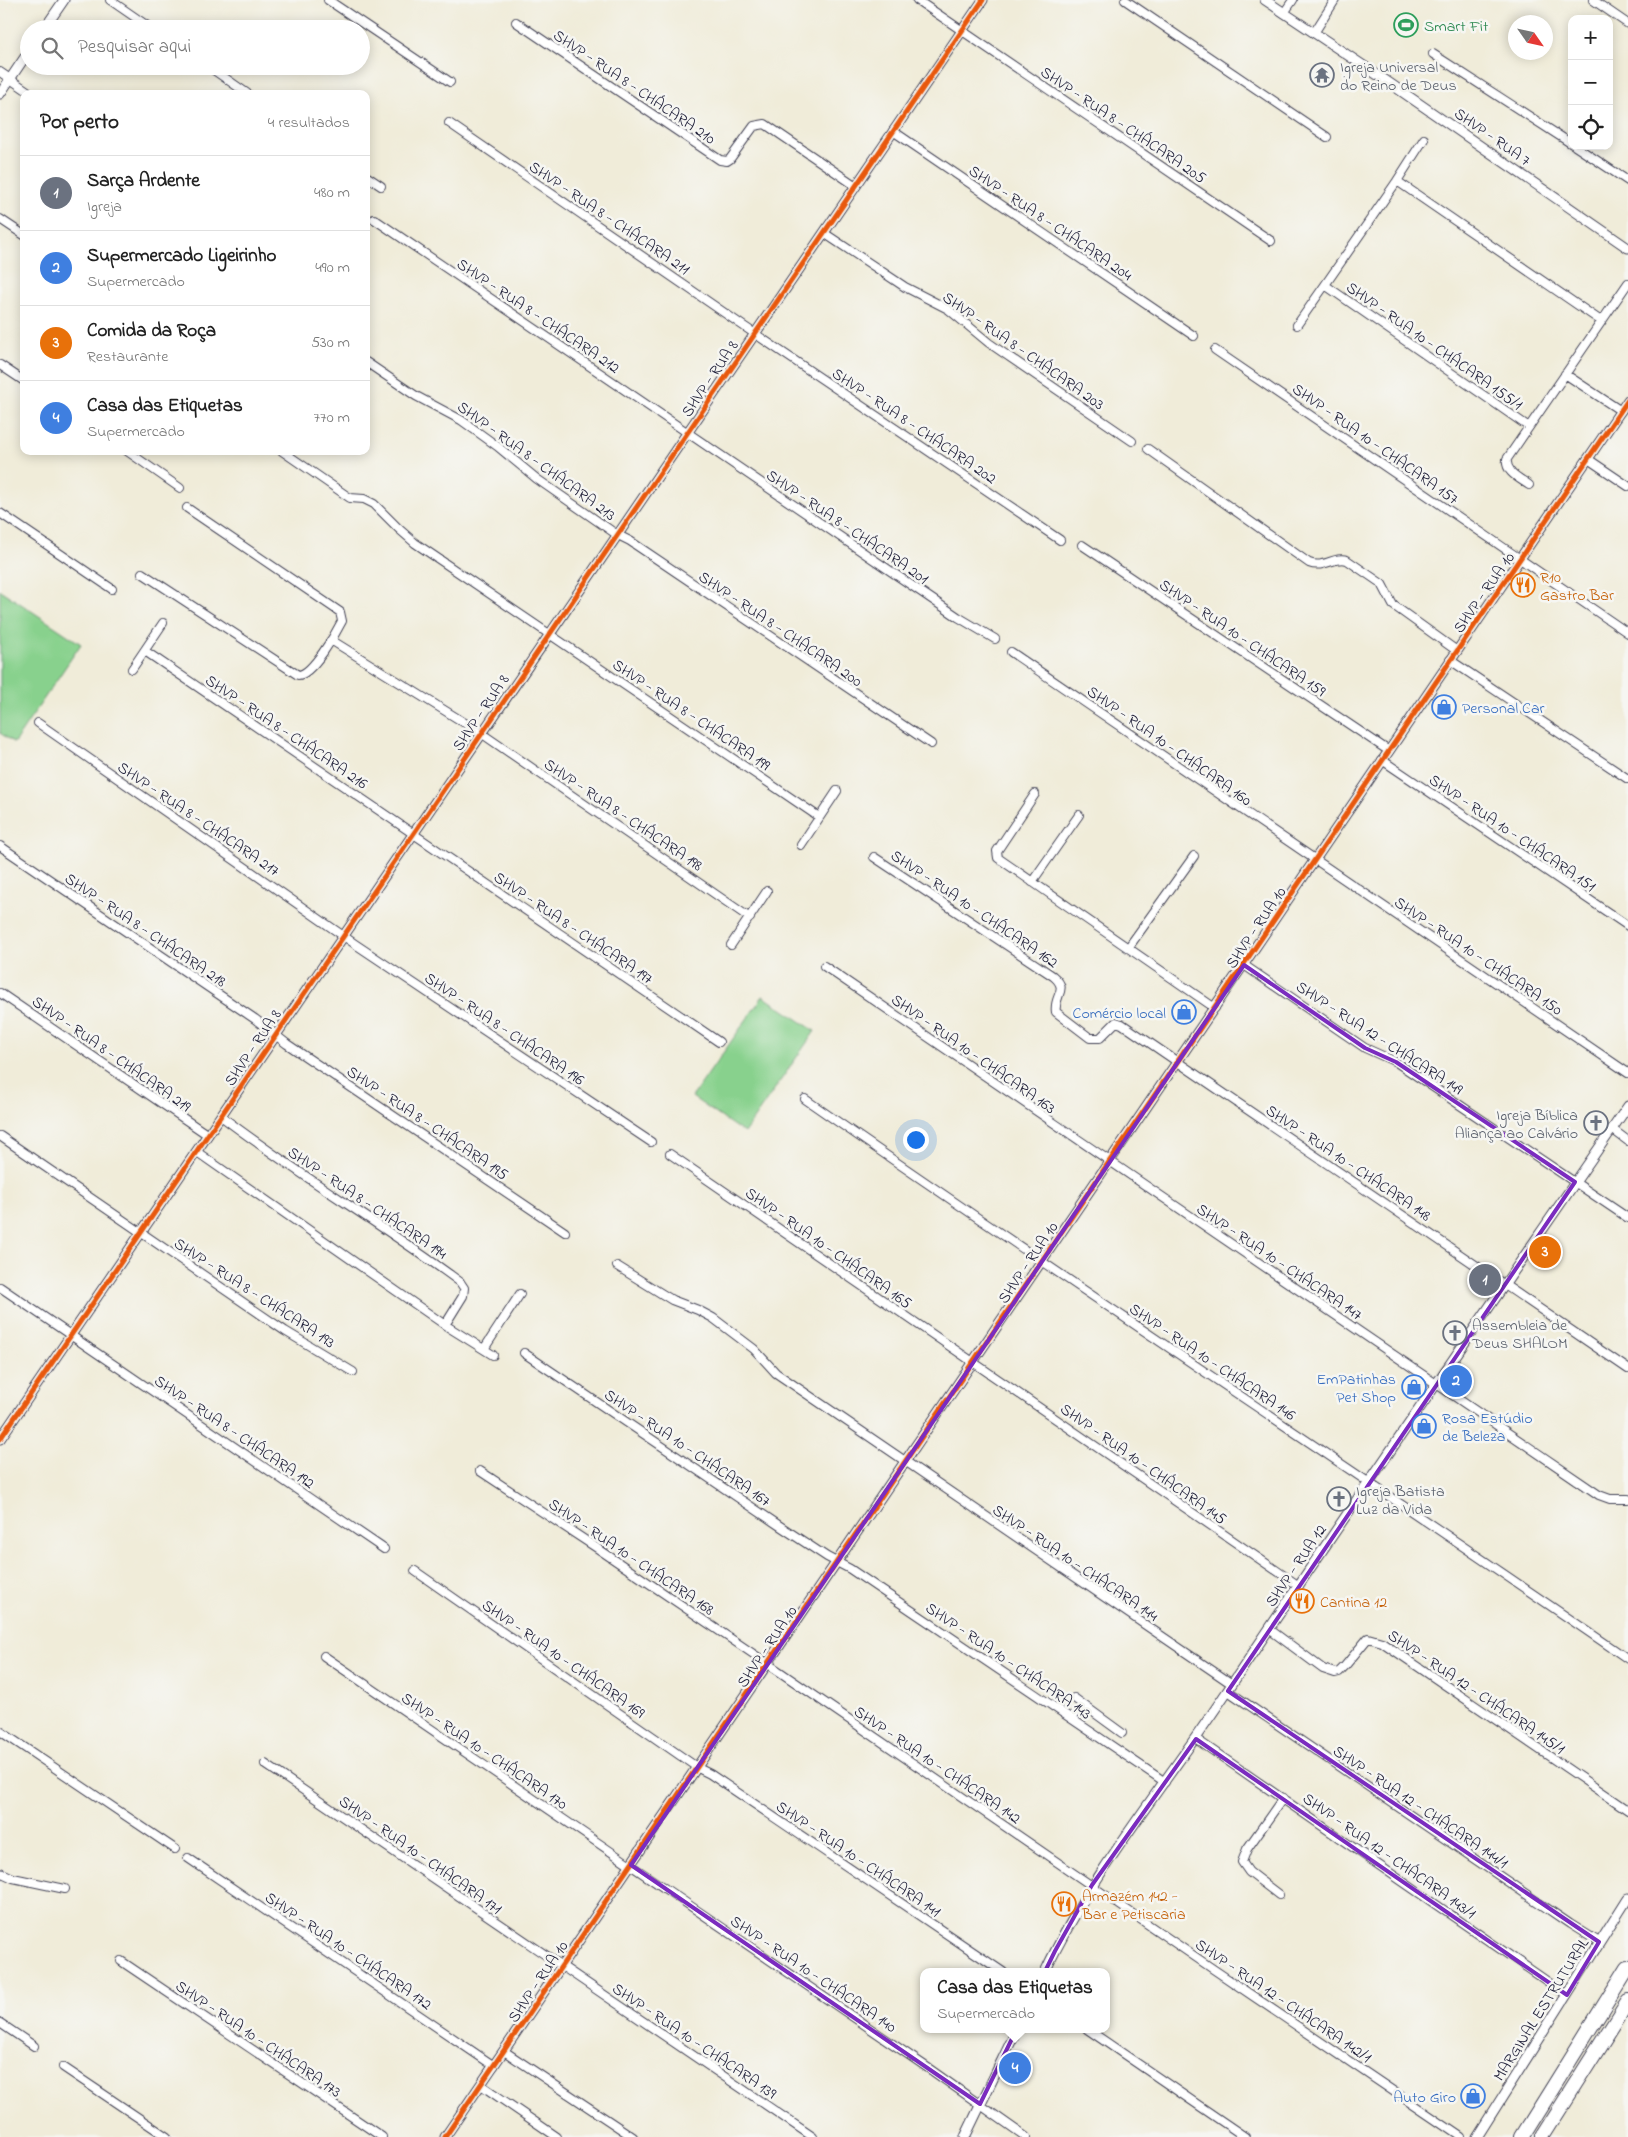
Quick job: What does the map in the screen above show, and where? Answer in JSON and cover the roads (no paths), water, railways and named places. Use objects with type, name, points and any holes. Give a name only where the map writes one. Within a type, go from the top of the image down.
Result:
[{"type":"highway","points":[[1522,2137],[1628,1967]]},
{"type":"highway","points":[[1542,2137],[1628,2001]]},
{"type":"street","points":[[50,20],[64,0]]},
{"type":"street","points":[[110,0],[139,20]]},
{"type":"street","points":[[328,0],[358,20]]},
{"type":"street","name":"SHVP - RUA 8 - CHÁCARA 205","points":[[917,0],[1271,241]]},
{"type":"street","name":"SHVP - RUA 8","points":[[0,1439],[142,1234],[616,534],[983,0]]},
{"type":"street","points":[[1124,0],[1327,138]]},
{"type":"street","name":"SHVP - RUA 7","points":[[1265,0],[1628,248]]},
{"type":"street","points":[[1284,13],[1293,0]]},
{"type":"street","points":[[1314,33],[1335,0]]},
{"type":"street","points":[[1593,0],[1628,24]]},
{"type":"street","name":"SHVP - RUA 8 - CHÁCARA 210","points":[[516,22],[720,160],[727,161],[730,159],[754,126],[766,124],[856,186]]},
{"type":"street","points":[[370,28],[450,82]]},
{"type":"street","points":[[1432,54],[1568,142]]},
{"type":"street","points":[[0,94],[20,64]]},
{"type":"street","points":[[0,72],[26,90]]},
{"type":"street","points":[[221,75],[242,90]]},
{"type":"street","name":"SHVP - RUA 8 - CHÁCARA 211","points":[[450,123],[755,333]]},
{"type":"street","name":"SHVP - RUA 8 - CHÁCARA 204","points":[[894,130],[1194,336]]},
{"type":"street","name":"SHVP - RUA 10 - CHÁCARA 155/1","points":[[1297,325],[1424,139]]},
{"type":"street","points":[[1581,150],[1628,181]]},
{"type":"street","points":[[370,179],[381,186]]},
{"type":"street","points":[[1397,181],[1602,321]]},
{"type":"street","points":[[0,219],[20,232]]},
{"type":"street","name":"SHVP - RUA 8 - CHÁCARA 212","points":[[374,220],[686,434]]},
{"type":"street","name":"SHVP - RUA 8 - CHÁCARA 203","points":[[824,233],[905,288],[948,309],[996,348],[1132,441]]},
{"type":"street","name":"SHVP - RUA 10 - CHÁCARA 155/1","points":[[1529,485],[1509,470],[1506,464],[1507,459],[1628,283]]},
{"type":"street","name":"SHVP - RUA 10 - CHÁCARA 155/1","points":[[1325,286],[1529,427]]},
{"type":"street","name":"SHVP - RUA 8 - CHÁCARA 202","points":[[755,333],[1060,540]]},
{"type":"street","name":"SHVP - RUA 10 - CHÁCARA 157","points":[[1216,350],[1628,633]]},
{"type":"street","points":[[0,365],[20,378]]},
{"type":"street","name":"SHVP - RUA 8 - CHÁCARA 213","points":[[370,365],[416,396],[461,420],[497,446],[523,469],[616,534]]},
{"type":"street","points":[[1564,374],[1621,411]]},
{"type":"street","name":"SHVP - RUA 10","points":[[445,2137],[769,1664],[1628,400]]},
{"type":"street","name":"SHVP - RUA 8 - CHÁCARA 201","points":[[686,434],[958,617],[995,639]]},
{"type":"street","points":[[1148,449],[1310,563],[1322,566],[1341,558],[1347,560],[1382,584],[1393,605],[1457,650]]},
{"type":"street","points":[[132,455],[180,488]]},
{"type":"street","name":"SHVP - RUA 8 - CHÁCARA 199","points":[[288,455],[350,498],[364,499],[374,504],[415,543],[819,818]]},
{"type":"street","points":[[1588,459],[1628,486]]},
{"type":"street","points":[[142,573],[298,675],[305,674],[310,669],[331,640],[342,621],[340,612],[187,508]]},
{"type":"street","points":[[0,514],[112,589]]},
{"type":"street","name":"SHVP - RUA 8 - CHÁCARA 200","points":[[616,534],[630,541],[930,744]]},
{"type":"street","name":"SHVP - RUA 10 - CHÁCARA 159","points":[[1082,545],[1388,751]]},
{"type":"street","points":[[132,669],[163,623]]},
{"type":"street","name":"SHVP - RUA 8 - CHÁCARA 198","points":[[331,640],[481,733],[750,918]]},
{"type":"street","name":"SHVP - RUA 8 - CHÁCARA 216","points":[[145,650],[413,834]]},
{"type":"street","name":"SHVP - RUA 10 - CHÁCARA 160","points":[[1011,652],[1315,860]]},
{"type":"street","points":[[1450,660],[1628,780]]},
{"type":"street","name":"SHVP - RUA 8 - CHÁCARA 217","points":[[38,723],[344,936]]},
{"type":"street","name":"SHVP - RUA 10 - CHÁCARA 151","points":[[1382,760],[1628,926]]},
{"type":"street","points":[[801,845],[837,791]]},
{"type":"street","points":[[1035,794],[997,853],[1000,860],[1215,1008]]},
{"type":"street","points":[[1032,882],[1079,815]]},
{"type":"street","name":"SHVP - RUA 8 - CHÁCARA 197","points":[[413,834],[719,1042]]},
{"type":"street","name":"SHVP - RUA 8 - CHÁCARA 218","points":[[0,846],[276,1034]]},
{"type":"street","points":[[1128,948],[1194,856]]},
{"type":"street","name":"SHVP - RUA 10 - CHÁCARA 162","points":[[874,857],[1053,976],[1060,982],[1061,988],[1055,1005],[1056,1012],[1090,1038],[1100,1038],[1113,1024],[1119,1023],[1178,1062]]},
{"type":"street","name":"SHVP - RUA 10 - CHÁCARA 150","points":[[1315,860],[1628,1073]]},
{"type":"street","points":[[731,945],[767,891]]},
{"type":"street","name":"SHVP - RUA 8 - CHÁCARA 196","points":[[344,936],[651,1142]]},
{"type":"street","name":"SHVP - RUA 12 - CHÁCARA 149","points":[[1244,965],[1365,1048],[1396,1062],[1628,1218]]},
{"type":"street","name":"SHVP - RUA 10 - CHÁCARA 163","points":[[824,966],[1110,1162]]},
{"type":"street","name":"SHVP - RUA 8 - CHÁCARA 219","points":[[0,993],[208,1135]]},
{"type":"street","name":"SHVP - RUA 8 - CHÁCARA 195","points":[[276,1034],[287,1044],[565,1232]]},
{"type":"street","name":"SHVP - RUA 10 - CHÁCARA 148","points":[[1178,1062],[1628,1368]]},
{"type":"street","name":"SHVP - RUA 10 - CHÁCARA 146","points":[[805,1100],[1628,1660]]},
{"type":"street","name":"SHVP - RUA 12","points":[[1047,1968],[1092,1885],[1196,1739],[1435,1384],[1628,1106]]},
{"type":"street","name":"SHVP - RUA 8 - CHÁCARA 194","points":[[221,1116],[312,1182],[420,1253],[460,1282],[464,1288],[463,1296],[445,1325]]},
{"type":"street","points":[[1612,1129],[1628,1140]]},
{"type":"street","name":"SHVP - RUA 8 - CHÁCARA 193","points":[[0,1136],[286,1331],[353,1372]]},
{"type":"street","points":[[197,1152],[445,1325],[494,1355]]},
{"type":"street","name":"SHVP - RUA 10 - CHÁCARA 165","points":[[670,1154],[973,1362]]},
{"type":"street","name":"SHVP - RUA 10 - CHÁCARA 147","points":[[1110,1162],[1599,1494],[1610,1499],[1628,1499]]},
{"type":"street","name":"SHVP - RUA 10 - CHÁCARA 144","points":[[617,1266],[672,1300],[713,1318],[754,1349],[776,1374],[1230,1687]]},
{"type":"street","name":"SHVP - RUA 8 - CHÁCARA 192","points":[[0,1287],[384,1549]]},
{"type":"street","points":[[484,1349],[520,1294]]},
{"type":"street","name":"SHVP - RUA 10 - CHÁCARA 167","points":[[524,1353],[780,1526],[837,1562]]},
{"type":"street","name":"SHVP - RUA 10 - CHÁCARA 145","points":[[973,1362],[1299,1586]]},
{"type":"street","name":"SHVP - RUA 10 - CHÁCARA 168","points":[[480,1471],[769,1664]]},
{"type":"street","name":"SHVP - RUA 10 - CHÁCARA 143","points":[[837,1562],[1165,1782]]},
{"type":"street","name":"SHVP - RUA 10 - CHÁCARA 169","points":[[415,1571],[698,1768]]},
{"type":"street","name":"SHVP - RUA 12 - CHÁCARA 145/1","points":[[1268,1630],[1323,1669],[1334,1673],[1340,1672],[1368,1638],[1382,1642],[1628,1810]]},
{"type":"street","name":"SHVP - RUA 10 - CHÁCARA 170","points":[[324,1656],[631,1865]]},
{"type":"street","name":"SHVP - RUA 10 - CHÁCARA 142","points":[[769,1664],[1092,1885]]},
{"type":"street","name":"SHVP - RUA 12 - CHÁCARA 144/1","points":[[1230,1687],[1570,1924],[1599,1942]]},
{"type":"street","points":[[1074,1698],[1122,1733]]},
{"type":"street","points":[[1071,1718],[1083,1705]]},
{"type":"street","points":[[0,1731],[175,1849]]},
{"type":"street","name":"SHVP - RUA 12 - CHÁCARA 143/1","points":[[1196,1739],[1567,1994]]},
{"type":"street","name":"SHVP - RUA 10 - CHÁCARA 171","points":[[265,1764],[562,1967]]},
{"type":"street","name":"SHVP - RUA 10 - CHÁCARA 141","points":[[698,1768],[710,1774],[997,1968]]},
{"type":"street","points":[[1279,1895],[1249,1872],[1242,1862],[1247,1849],[1283,1798]]},
{"type":"street","name":"SHVP - RUA 10 - CHÁCARA 172","points":[[188,1858],[494,2066]]},
{"type":"street","name":"SHVP - RUA 10 - CHÁCARA 140","points":[[631,1865],[1026,2137]]},
{"type":"street","points":[[0,1872],[13,1878],[64,1889]]},
{"type":"street","name":"SHVP - RUA 12 - CHÁCARA 142/1","points":[[1092,1885],[1204,1964],[1460,2137]]},
{"type":"street","name":"MARGINAL ESTRUTURAL","points":[[1477,2137],[1628,1898]]},
{"type":"street","name":"SHVP - RUA 10 - CHÁCARA 173","points":[[121,1961],[382,2137]]},
{"type":"street","name":"SHVP - RUA 10 - CHÁCARA 139","points":[[562,1967],[813,2137]]},
{"type":"street","points":[[0,2023],[34,2046]]},
{"type":"street","points":[[965,2137],[1015,2033]]},
{"type":"street","points":[[1093,2033],[1245,2137]]},
{"type":"street","points":[[504,2051],[633,2137]]},
{"type":"street","points":[[63,2067],[167,2137]]},
{"type":"street","points":[[481,2084],[557,2137]]},
{"type":"place","name":"Smart Fit","points":[[1406,25]]},
{"type":"place","name":"Igreja Universal do Reino de Deus","points":[[1322,75]]},
{"type":"place","name":"R10 Gastro Bar","points":[[1523,585]]},
{"type":"place","name":"Personal Car","points":[[1444,707]]},
{"type":"place","name":"Comércio local","points":[[1184,1012]]},
{"type":"place","name":"Igreja Bíblica Aliança ao Calvário","points":[[1596,1123]]},
{"type":"place","name":"Comida da Roça","points":[[1545,1252]]},
{"type":"place","name":"Sarça Ardente","points":[[1485,1280]]},
{"type":"place","name":"Assembleia de Deus SHALOM","points":[[1455,1333]]},
{"type":"place","name":"Supermercado Ligeirinho","points":[[1456,1381]]},
{"type":"place","name":"EmPatinhas Pet Shop","points":[[1414,1387]]},
{"type":"place","name":"Rosa Estúdio de Beleza","points":[[1424,1426]]},
{"type":"place","name":"Igreja Batista Luz da Vida","points":[[1339,1499]]},
{"type":"place","name":"Cantina 12","points":[[1302,1601]]},
{"type":"place","name":"Armazém 142 - Bar e Petiscaria","points":[[1064,1904]]},
{"type":"place","name":"Casa das Etiquetas","points":[[1015,2068]]},
{"type":"place","name":"Auto Giro","points":[[1473,2096]]}]
